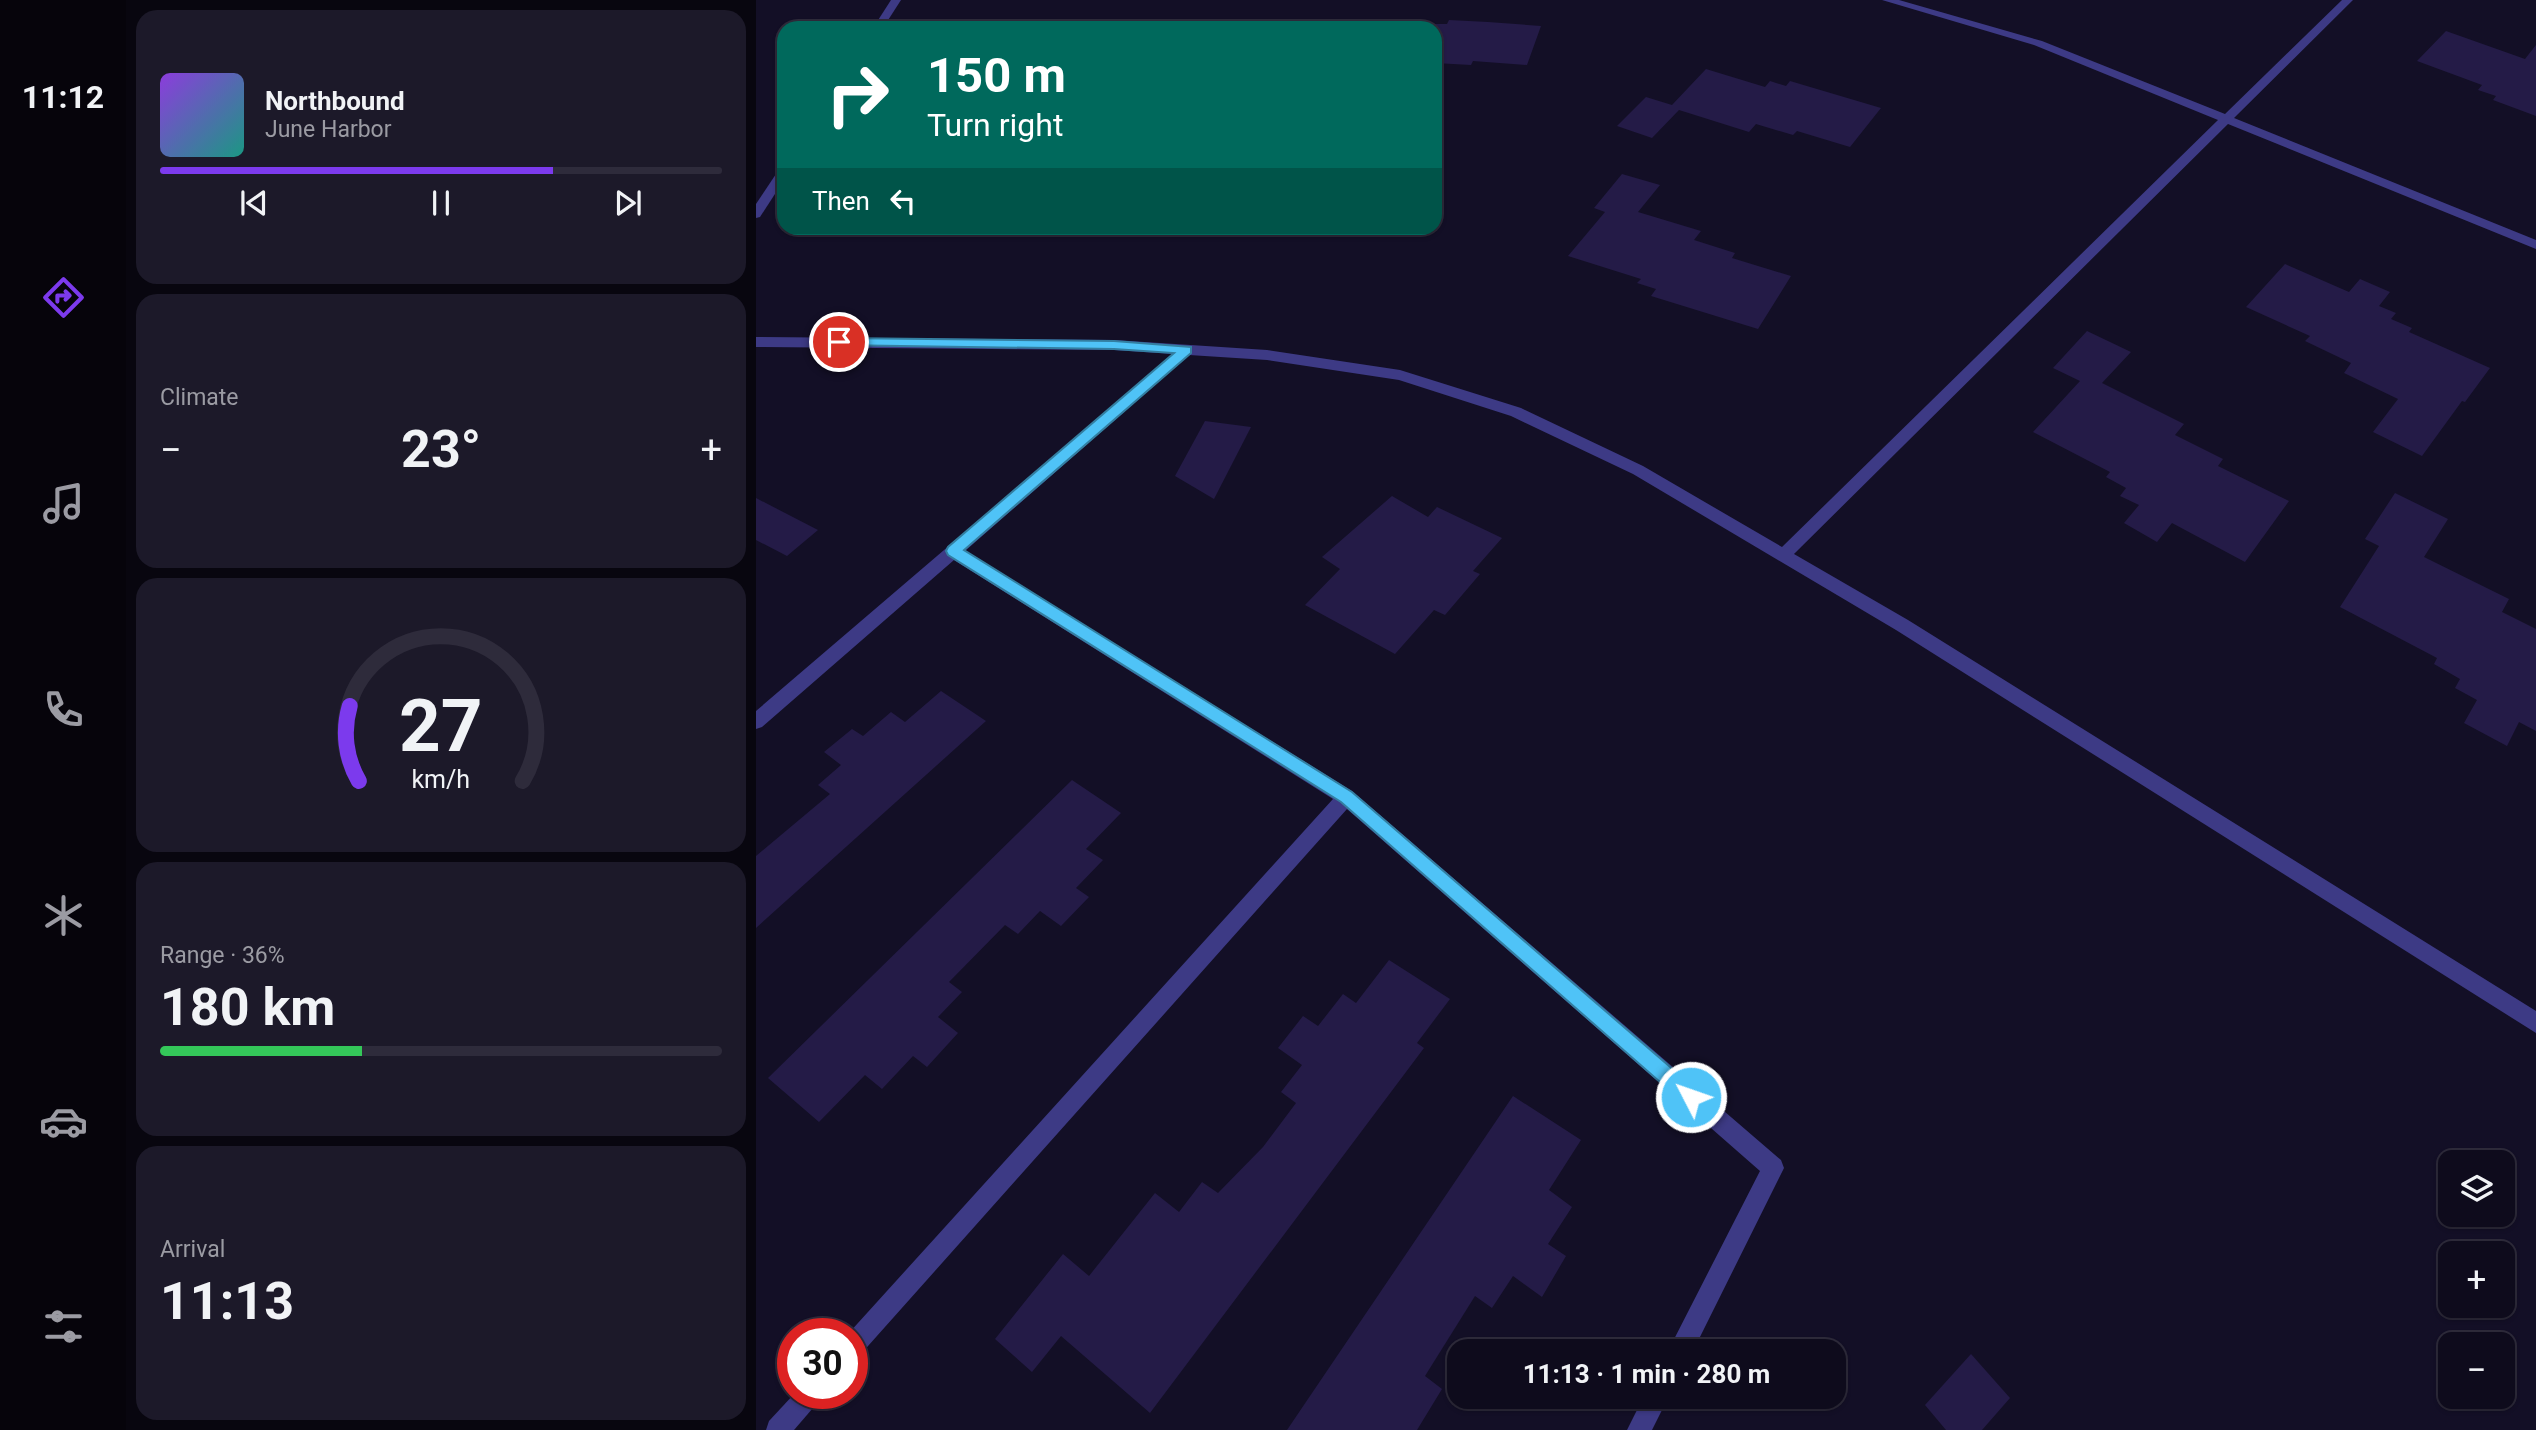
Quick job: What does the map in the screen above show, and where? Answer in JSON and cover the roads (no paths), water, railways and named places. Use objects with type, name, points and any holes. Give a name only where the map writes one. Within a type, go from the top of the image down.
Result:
[{"type":"street","points":[[882,21],[896,0]]},
{"type":"street","points":[[1886,0],[2038,43],[2536,245]]},
{"type":"street","points":[[1783,555],[2348,0]]},
{"type":"street","points":[[756,214],[777,182]]},
{"type":"street","points":[[756,342],[1114,345],[1267,355],[1400,375],[1516,412],[1638,470],[1902,625],[2536,1023]]},
{"type":"street","points":[[756,722],[1186,350]]},
{"type":"street","points":[[953,551],[1346,797],[1773,1168],[1686,1339]]},
{"type":"street","points":[[868,1329],[1346,797]]},
{"type":"street","points":[[778,1430],[797,1409]]},
{"type":"street","points":[[1639,1430],[1650,1409]]}]
